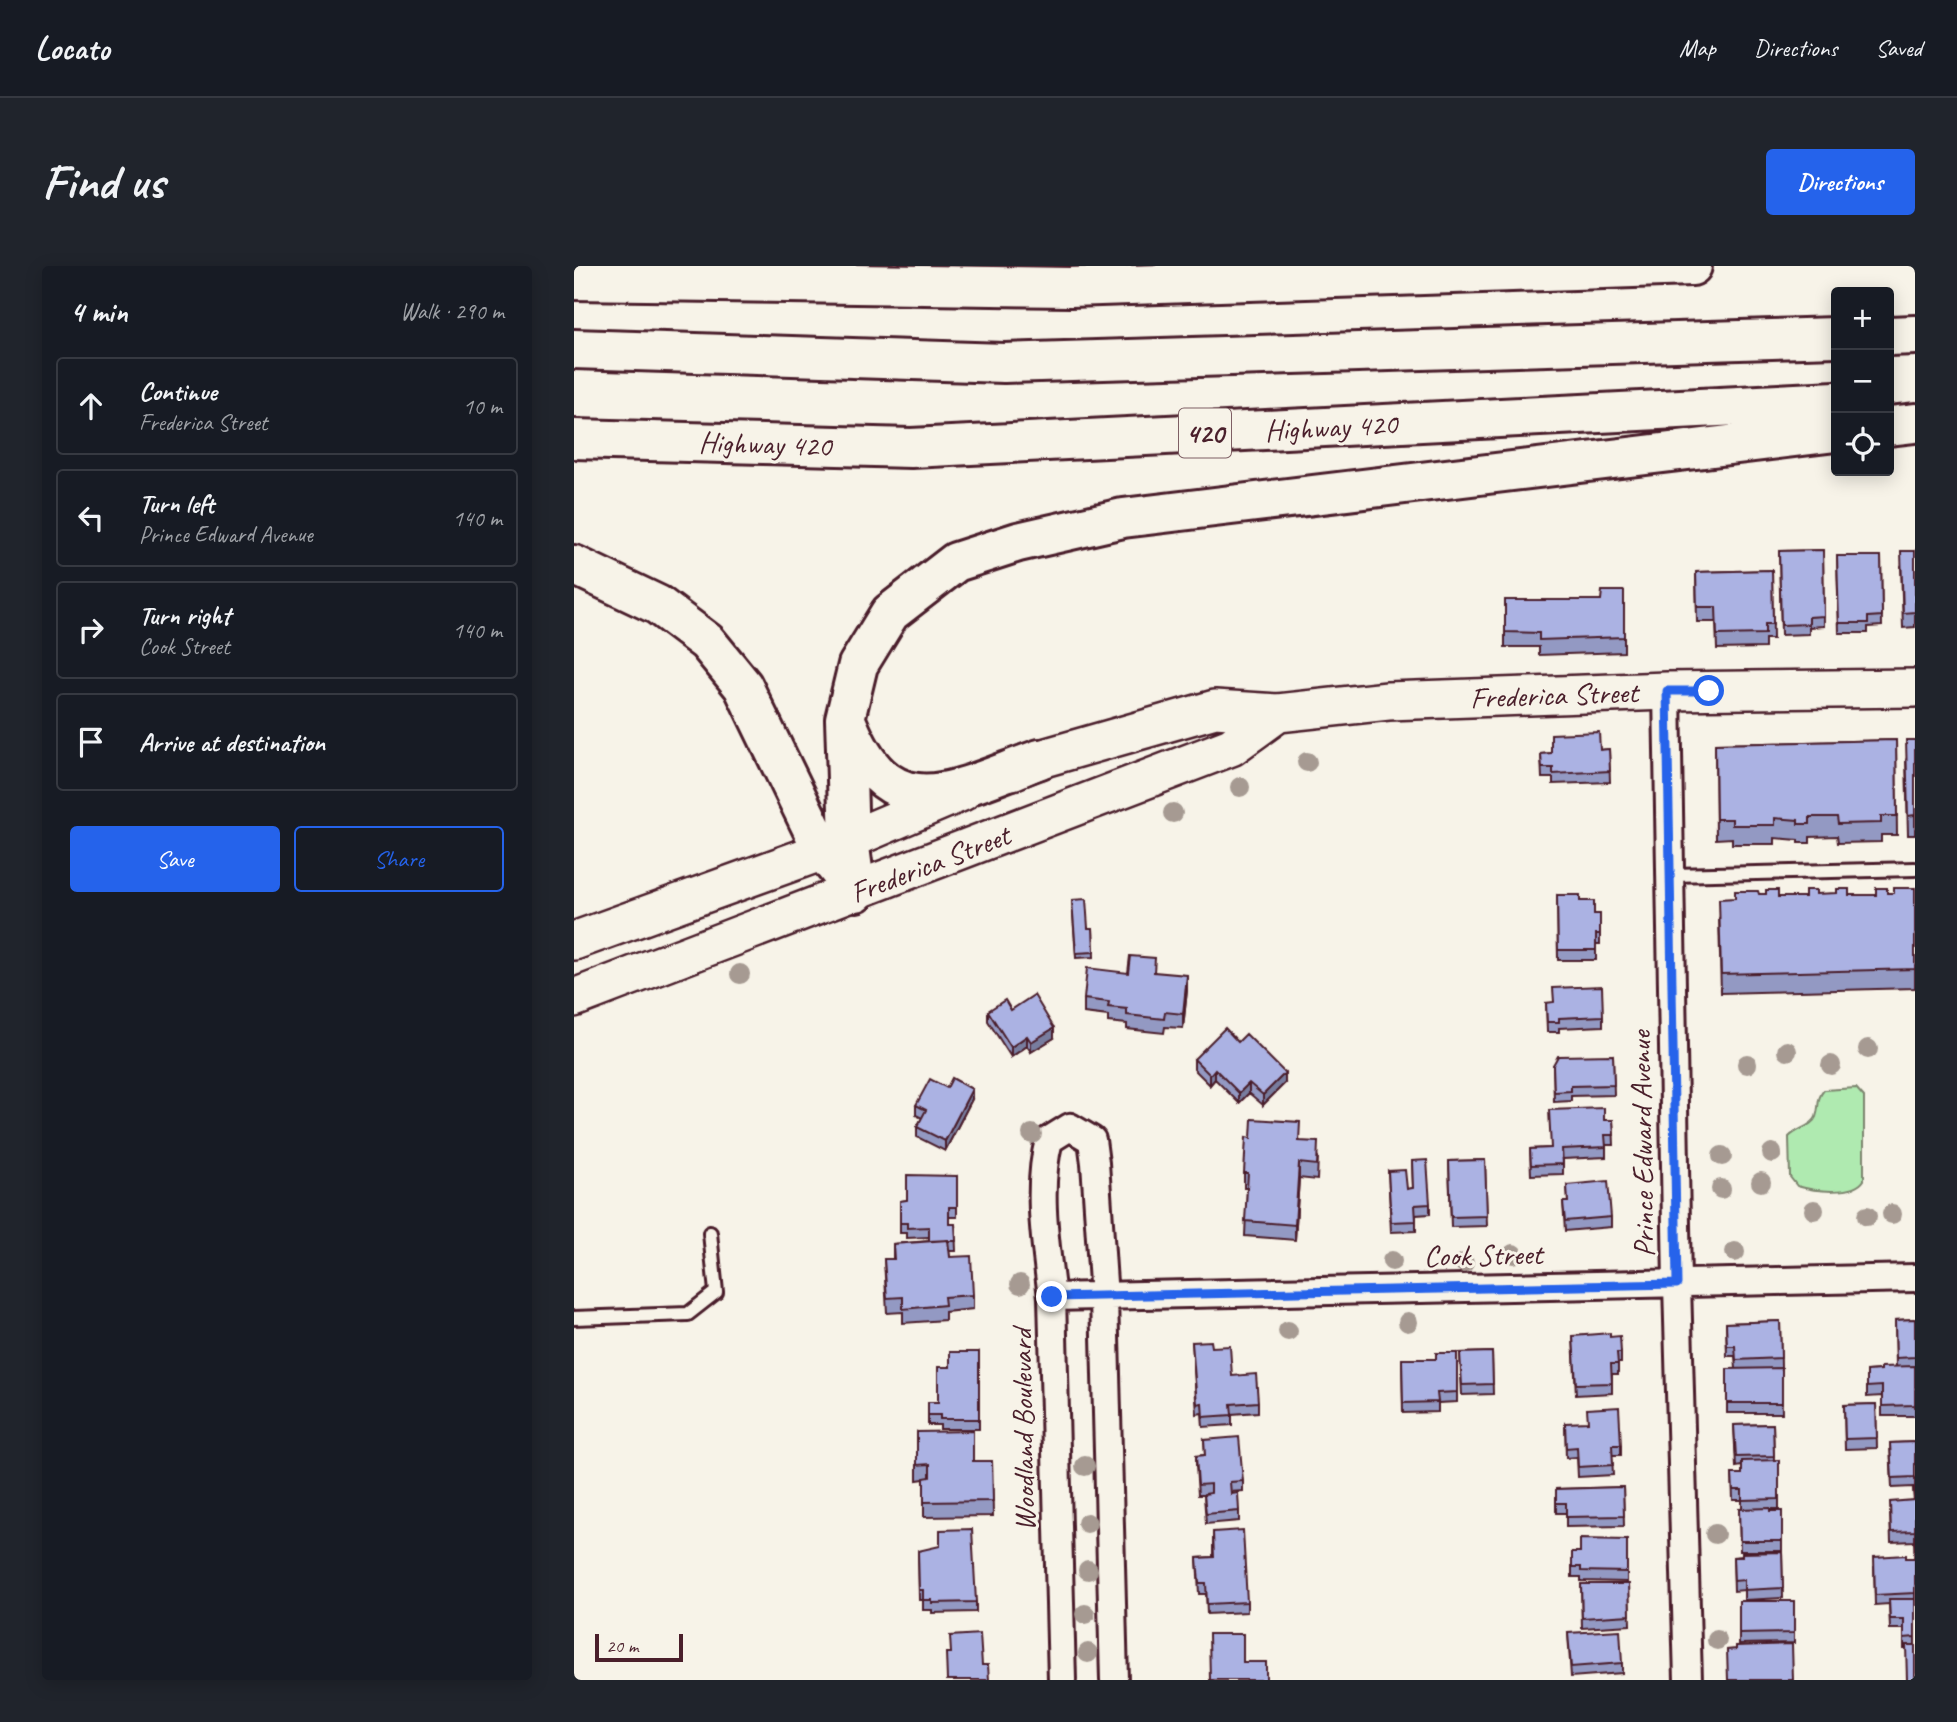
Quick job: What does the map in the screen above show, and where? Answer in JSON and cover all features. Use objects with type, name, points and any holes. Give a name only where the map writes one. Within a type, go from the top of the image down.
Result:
[{"type":"highway","points":[[617,266],[753,283]]},
{"type":"highway","points":[[574,280],[1070,287],[1692,266]]},
{"type":"highway","points":[[1894,335],[1915,335]]},
{"type":"highway","points":[[574,349],[1004,363],[1831,337]]},
{"type":"highway","points":[[1894,398],[1915,397]]},
{"type":"highway","name":"Highway 420","points":[[574,439],[911,448],[1831,401]]},
{"type":"highway","points":[[1894,425],[1915,423]]},
{"type":"highway","points":[[836,846],[845,719],[858,665],[890,613],[956,562],[1018,542],[1123,518],[1831,433]]},
{"type":"highway","points":[[574,565],[657,605],[707,642],[743,686],[836,846],[856,892]]},
{"type":"highway","points":[[845,719],[864,762],[903,792],[925,794],[955,789],[1040,759]]},
{"type":"street","name":"Frederica Street","points":[[574,941],[836,846],[1040,759],[1215,709],[1278,713],[1388,701],[1667,691],[1915,688]]},
{"type":"street","name":"Prince Edward Avenue","points":[[1667,691],[1677,1284],[1688,1680]]},
{"type":"street","name":"Frederica Street","points":[[574,998],[1231,747],[1278,713]]},
{"type":"street","name":"Woodland Boulevard","points":[[1062,1680],[1052,1297],[1043,1162],[1049,1140],[1070,1127],[1091,1140],[1104,1298],[1114,1680]]},
{"type":"street","name":"Cook Street","points":[[1052,1297],[1104,1298],[1915,1278]]},
{"type":"lane","points":[[1672,875],[1915,869]]},
{"type":"lane","points":[[574,1318],[688,1314],[716,1292],[710,1233]]},
{"type":"green space","points":[[1856,1088],[1864,1097],[1864,1180],[1859,1185],[1843,1190],[1823,1191],[1797,1186],[1790,1177],[1789,1137],[1814,1120],[1824,1090]]},
{"type":"building","points":[[1823,550],[1824,616],[1809,617],[1809,624],[1781,625],[1779,551]]},
{"type":"building","points":[[1901,551],[1915,551],[1915,612],[1903,613]]},
{"type":"building","points":[[1837,556],[1881,556],[1882,616],[1868,617],[1868,623],[1839,623]]},
{"type":"building","points":[[1772,570],[1773,624],[1765,624],[1765,634],[1717,635],[1716,607],[1697,607],[1696,572]]},
{"type":"building","points":[[1602,591],[1624,591],[1624,637],[1539,640],[1539,633],[1505,632],[1505,600],[1601,600]]},
{"type":"building","points":[[1599,732],[1600,750],[1609,749],[1610,771],[1553,774],[1553,768],[1542,768],[1541,754],[1551,753],[1551,734]]},
{"type":"building","points":[[1896,740],[1897,816],[1881,816],[1881,823],[1838,824],[1837,817],[1810,817],[1810,824],[1775,818],[1775,825],[1732,825],[1732,819],[1716,819],[1715,744]]},
{"type":"building","points":[[1906,740],[1915,740],[1915,815],[1908,816]]},
{"type":"building","points":[[1876,888],[1887,888],[1887,893],[1894,893],[1894,888],[1915,888],[1915,969],[1721,974],[1719,899],[1735,898],[1735,891],[1758,891],[1759,894],[1766,894],[1766,890],[1778,890],[1778,897],[1805,897],[1805,890],[1816,890],[1816,894],[1837,893],[1837,889],[1849,889],[1849,895],[1876,895]]},
{"type":"building","points":[[1557,895],[1580,895],[1580,901],[1594,901],[1594,914],[1600,914],[1600,934],[1596,934],[1596,950],[1558,950]]},
{"type":"building","points":[[1086,899],[1088,928],[1093,928],[1094,952],[1076,953],[1072,900]]},
{"type":"building","points":[[1130,956],[1155,958],[1154,972],[1187,975],[1183,1014],[1165,1012],[1164,1019],[1127,1015],[1127,1009],[1108,1007],[1109,1002],[1084,999],[1087,968],[1128,973]]},
{"type":"building","points":[[1602,986],[1603,1016],[1559,1018],[1559,1022],[1547,1022],[1546,1003],[1554,1002],[1553,988]]},
{"type":"building","points":[[1034,995],[1054,1028],[1031,1042],[1027,1036],[1011,1047],[988,1011],[1005,1000],[1011,1010]]},
{"type":"building","points":[[1225,1028],[1238,1042],[1246,1034],[1285,1073],[1263,1095],[1249,1083],[1239,1093],[1215,1069],[1210,1075],[1194,1059]]},
{"type":"building","points":[[1613,1055],[1614,1085],[1571,1086],[1571,1091],[1554,1092],[1553,1065],[1558,1056]]},
{"type":"building","points":[[952,1078],[972,1089],[945,1141],[917,1127],[926,1110],[916,1105],[930,1079],[947,1088]]},
{"type":"building","points":[[1604,1108],[1604,1120],[1613,1120],[1614,1135],[1605,1135],[1606,1147],[1562,1149],[1563,1164],[1531,1165],[1530,1149],[1551,1148],[1549,1110]]},
{"type":"building","points":[[1252,1119],[1300,1122],[1299,1141],[1318,1142],[1317,1165],[1299,1163],[1295,1225],[1245,1221],[1248,1173],[1244,1173],[1246,1137],[1251,1138]]},
{"type":"building","points":[[1427,1160],[1430,1204],[1415,1205],[1416,1221],[1391,1222],[1388,1171],[1405,1170],[1407,1189],[1413,1188],[1412,1161]]},
{"type":"building","points":[[1485,1160],[1487,1216],[1451,1217],[1449,1161]]},
{"type":"building","points":[[907,1175],[957,1176],[957,1207],[949,1207],[949,1224],[955,1224],[956,1241],[929,1241],[929,1227],[907,1228],[907,1223],[900,1223],[900,1201],[907,1200]]},
{"type":"building","points":[[1608,1181],[1611,1217],[1565,1221],[1563,1202],[1568,1202],[1567,1185]]},
{"type":"building","points":[[948,1240],[950,1257],[971,1256],[973,1295],[944,1297],[945,1305],[903,1309],[903,1297],[887,1298],[884,1259],[894,1259],[893,1244]]},
{"type":"building","points":[[1915,1319],[1915,1357],[1896,1358],[1895,1320]]},
{"type":"building","points":[[1780,1321],[1781,1358],[1736,1360],[1735,1346],[1727,1346],[1726,1323]]},
{"type":"building","points":[[1610,1333],[1610,1337],[1620,1336],[1621,1353],[1617,1353],[1618,1364],[1611,1364],[1612,1383],[1576,1384],[1573,1336]]},
{"type":"building","points":[[1211,1341],[1212,1347],[1230,1346],[1232,1376],[1256,1374],[1258,1402],[1231,1404],[1232,1415],[1203,1417],[1202,1403],[1197,1404],[1192,1342]]},
{"type":"building","points":[[950,1352],[979,1352],[979,1419],[940,1419],[940,1415],[928,1415],[928,1402],[938,1402],[938,1367],[950,1367]]},
{"type":"building","points":[[1492,1352],[1493,1384],[1462,1385],[1460,1353]]},
{"type":"building","points":[[1436,1353],[1457,1353],[1457,1392],[1437,1393],[1438,1402],[1403,1403],[1402,1359],[1436,1359]]},
{"type":"building","points":[[1915,1366],[1915,1405],[1882,1406],[1882,1386],[1867,1387],[1867,1371],[1881,1370],[1881,1367]]},
{"type":"building","points":[[1782,1368],[1782,1403],[1727,1403],[1727,1369]]},
{"type":"building","points":[[1876,1404],[1877,1438],[1845,1439],[1844,1405]]},
{"type":"building","points":[[1619,1407],[1621,1445],[1612,1445],[1613,1465],[1578,1467],[1577,1447],[1566,1448],[1565,1423],[1588,1422],[1587,1409]]},
{"type":"building","points":[[1773,1424],[1774,1456],[1736,1457],[1734,1425]]},
{"type":"building","points":[[973,1431],[973,1461],[992,1461],[993,1501],[924,1502],[924,1478],[930,1477],[930,1464],[917,1465],[917,1432]]},
{"type":"building","points":[[1239,1437],[1243,1481],[1230,1482],[1231,1494],[1238,1493],[1239,1511],[1206,1514],[1204,1494],[1211,1493],[1211,1484],[1198,1485],[1196,1456],[1205,1455],[1204,1440]]},
{"type":"building","points":[[1915,1442],[1915,1477],[1892,1478],[1890,1443]]},
{"type":"building","points":[[1779,1460],[1779,1499],[1742,1500],[1742,1490],[1733,1490],[1732,1474],[1742,1474],[1742,1461]]},
{"type":"building","points":[[1623,1487],[1624,1516],[1566,1517],[1566,1503],[1556,1503],[1556,1489]]},
{"type":"building","points":[[1915,1487],[1915,1531],[1891,1532],[1890,1502],[1914,1500]]},
{"type":"building","points":[[1770,1508],[1770,1511],[1782,1511],[1782,1541],[1740,1541],[1739,1509]]},
{"type":"building","points":[[972,1529],[976,1602],[932,1603],[932,1600],[923,1600],[923,1590],[919,1590],[918,1551],[940,1546],[940,1530]]},
{"type":"building","points":[[1243,1530],[1247,1602],[1207,1604],[1206,1583],[1199,1583],[1197,1558],[1214,1557],[1213,1532]]},
{"type":"building","points":[[1580,1539],[1627,1540],[1627,1572],[1581,1571],[1581,1567],[1572,1567],[1572,1552],[1580,1552]]},
{"type":"building","points":[[1782,1552],[1783,1588],[1744,1590],[1744,1580],[1734,1581],[1733,1557],[1742,1557],[1742,1553]]},
{"type":"building","points":[[1906,1555],[1906,1558],[1915,1558],[1915,1593],[1875,1595],[1874,1557]]},
{"type":"building","points":[[1581,1584],[1629,1584],[1630,1615],[1582,1618]]},
{"type":"building","points":[[1889,1599],[1915,1599],[1915,1637],[1904,1638],[1904,1619],[1890,1619]]},
{"type":"building","points":[[1739,1601],[1794,1601],[1794,1633],[1739,1634]]},
{"type":"building","points":[[1620,1630],[1622,1663],[1571,1667],[1568,1633]]},
{"type":"building","points":[[980,1634],[982,1665],[988,1665],[989,1680],[947,1680],[946,1653],[951,1653],[950,1636]]},
{"type":"building","points":[[1209,1634],[1243,1634],[1243,1662],[1266,1662],[1266,1680],[1210,1680]]},
{"type":"building","points":[[1792,1644],[1793,1680],[1728,1680],[1727,1650],[1736,1649],[1736,1646]]},
{"type":"building","points":[[1906,1645],[1915,1645],[1915,1680],[1907,1680]]},
{"type":"route","points":[[1052,1297],[1677,1284],[1667,691],[1709,691]]}]
